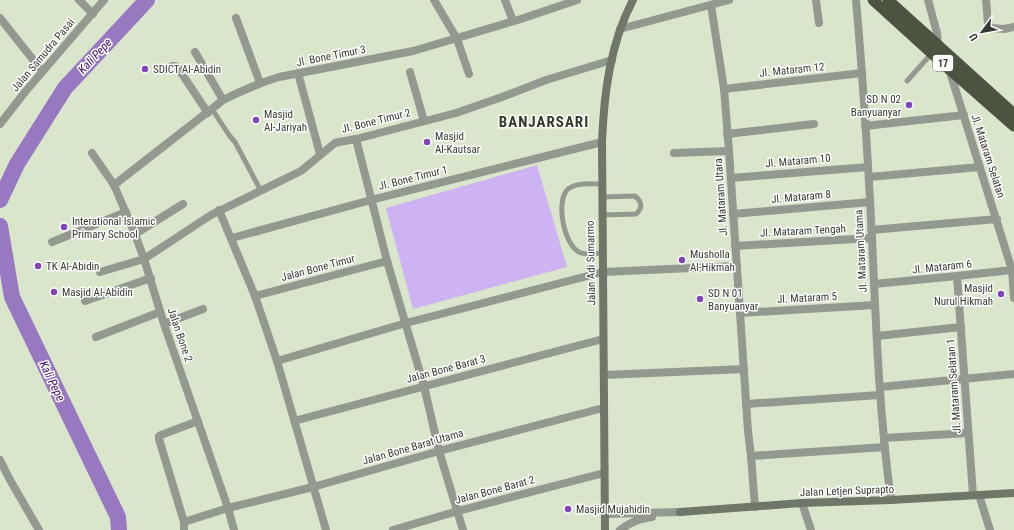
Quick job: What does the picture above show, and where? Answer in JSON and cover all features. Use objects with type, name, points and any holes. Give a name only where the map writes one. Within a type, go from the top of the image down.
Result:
[{"type":"highway","name":"17","points":[[874,0],[1014,114]]},
{"type":"highway","name":"17","points":[[888,0],[938,51],[949,68],[1014,126]]},
{"type":"main road","name":"Jalan Adi Sumarmo","points":[[605,530],[601,184],[602,142],[604,107],[612,60],[620,29],[633,0]]},
{"type":"main road","name":"Jalan Letjen Suprapto","points":[[680,512],[802,503],[1014,493]]},
{"type":"street","points":[[79,0],[93,14]]},
{"type":"street","name":"Jalan Samudra Pasai","points":[[0,124],[42,72],[104,0]]},
{"type":"street","points":[[434,0],[456,39],[469,74]]},
{"type":"street","points":[[505,0],[513,21]]},
{"type":"street","name":"Jl. Bone Timur 3","points":[[114,185],[223,100],[242,90],[279,77],[413,51],[456,39],[577,0]]},
{"type":"street","points":[[620,29],[729,0]]},
{"type":"street","points":[[816,0],[819,23]]},
{"type":"street","name":"Jl. Mataram Utama","points":[[856,0],[868,167],[880,395],[891,500]]},
{"type":"street","points":[[928,0],[938,33],[938,51]]},
{"type":"street","points":[[986,0],[988,24],[991,28],[1014,28]]},
{"type":"street","name":"Jl. Mataram Utara","points":[[711,5],[724,88],[754,507]]},
{"type":"street","points":[[0,18],[42,72]]},
{"type":"street","points":[[236,18],[260,83]]},
{"type":"street","points":[[195,52],[223,100]]},
{"type":"street","name":"Jl. Bone Timur 2","points":[[100,272],[144,259],[219,210],[301,171],[334,143],[356,139],[462,110],[502,97],[546,80],[612,60]]},
{"type":"street","points":[[166,70],[172,66],[176,66],[210,111]]},
{"type":"street","name":"Jl. Mataram Selatan","points":[[949,68],[1012,270],[1014,298]]},
{"type":"street","points":[[410,72],[424,121]]},
{"type":"street","points":[[298,73],[320,154]]},
{"type":"street","name":"Jl. Mataram 12","points":[[724,88],[862,73]]},
{"type":"street","points":[[865,126],[964,115]]},
{"type":"street","points":[[727,134],[814,124]]},
{"type":"street","points":[[356,139],[387,261],[424,386],[439,451],[463,530]]},
{"type":"street","name":"Jl. Bone Timur 1","points":[[232,238],[371,200],[602,142]]},
{"type":"street","points":[[674,153],[729,151]]},
{"type":"street","name":"Jalan Bone 2","points":[[92,153],[114,185],[135,234],[164,324],[228,508],[234,530]]},
{"type":"street","name":"Jl. Mataram 10","points":[[731,178],[868,167]]},
{"type":"street","points":[[868,177],[980,167]]},
{"type":"street","name":"Jl. Mataram 8","points":[[733,214],[870,202]]},
{"type":"street","points":[[135,234],[183,204]]},
{"type":"street","points":[[219,210],[255,296],[276,361],[326,530]]},
{"type":"street","points":[[52,242],[126,212]]},
{"type":"street","name":"Jl. Mataram Tengah","points":[[735,246],[872,234],[997,219]]},
{"type":"street","name":"Jalan Bone Timur","points":[[255,296],[387,261]]},
{"type":"street","points":[[276,361],[406,323],[603,272],[737,266]]},
{"type":"street","name":"Jl. Mataram 6","points":[[874,284],[1012,270]]},
{"type":"street","name":"Jl. Mataram Selatan 1","points":[[957,276],[968,433],[976,495],[990,530]]},
{"type":"street","points":[[85,301],[150,278]]},
{"type":"street","name":"Jl. Mataram 5","points":[[740,313],[875,305]]},
{"type":"street","points":[[164,324],[203,310]]},
{"type":"street","points":[[96,337],[160,312]]},
{"type":"street","points":[[877,336],[961,327]]},
{"type":"street","name":"Jalan Bone Barat 3","points":[[294,421],[603,339]]},
{"type":"street","points":[[604,375],[744,369]]},
{"type":"street","points":[[880,387],[1014,374]]},
{"type":"street","points":[[746,404],[880,395]]},
{"type":"street","name":"Jalan Bone Barat Utama","points":[[184,526],[228,508],[313,487],[439,451],[603,408]]},
{"type":"street","points":[[184,526],[158,439],[161,435],[198,421]]},
{"type":"street","points":[[884,438],[968,433]]},
{"type":"street","points":[[751,456],[885,447]]},
{"type":"street","points":[[0,460],[3,474],[38,530]]},
{"type":"street","name":"Jalan Bone Barat 2","points":[[393,530],[604,473]]},
{"type":"street","points":[[802,503],[810,530]]},
{"type":"street","points":[[605,514],[680,512]]},
{"type":"street","points":[[620,530],[640,519],[680,512]]},
{"type":"lane","points":[[907,82],[938,51]]},
{"type":"lane","points":[[210,111],[235,142],[261,191]]},
{"type":"lane","points":[[601,184],[583,184],[568,189],[562,204],[566,233],[574,248],[586,254],[602,253]]},
{"type":"lane","points":[[602,197],[635,196],[640,200],[641,206],[636,214],[602,215]]},
{"type":"shaded area","points":[[537,165],[567,267],[413,309],[386,208]]},
{"type":"waterway","name":"Kali Pepe","points":[[0,200],[17,164],[65,88],[147,0]]},
{"type":"waterway","name":"Kali Pepe","points":[[0,226],[12,297],[118,517],[119,530]]},
{"type":"place","name":"SDICT Al-Abidin","points":[[145,69]]},
{"type":"place","name":"SD N 02 Banyuanyar","points":[[909,105]]},
{"type":"place","name":"Masjid Al-Jariyah","points":[[256,120]]},
{"type":"place","name":"Masjid Al-Kautsar","points":[[427,142]]},
{"type":"place","name":"Interational Islamic Primary School","points":[[64,227]]},
{"type":"place","name":"Musholla Al-Hikmah","points":[[682,260]]},
{"type":"place","name":"TK Al-Abidin","points":[[38,266]]},
{"type":"place","name":"Masjid Al-Abidin","points":[[54,292]]},
{"type":"place","name":"Masjid Nurul Hikmah","points":[[1001,294]]},
{"type":"place","name":"SD N 01 Banyuanyar","points":[[700,299]]},
{"type":"place","name":"Masjid Mujahidin","points":[[568,509]]},
{"type":"district","name":"BANJARSARI","points":[[544,122]]}]
